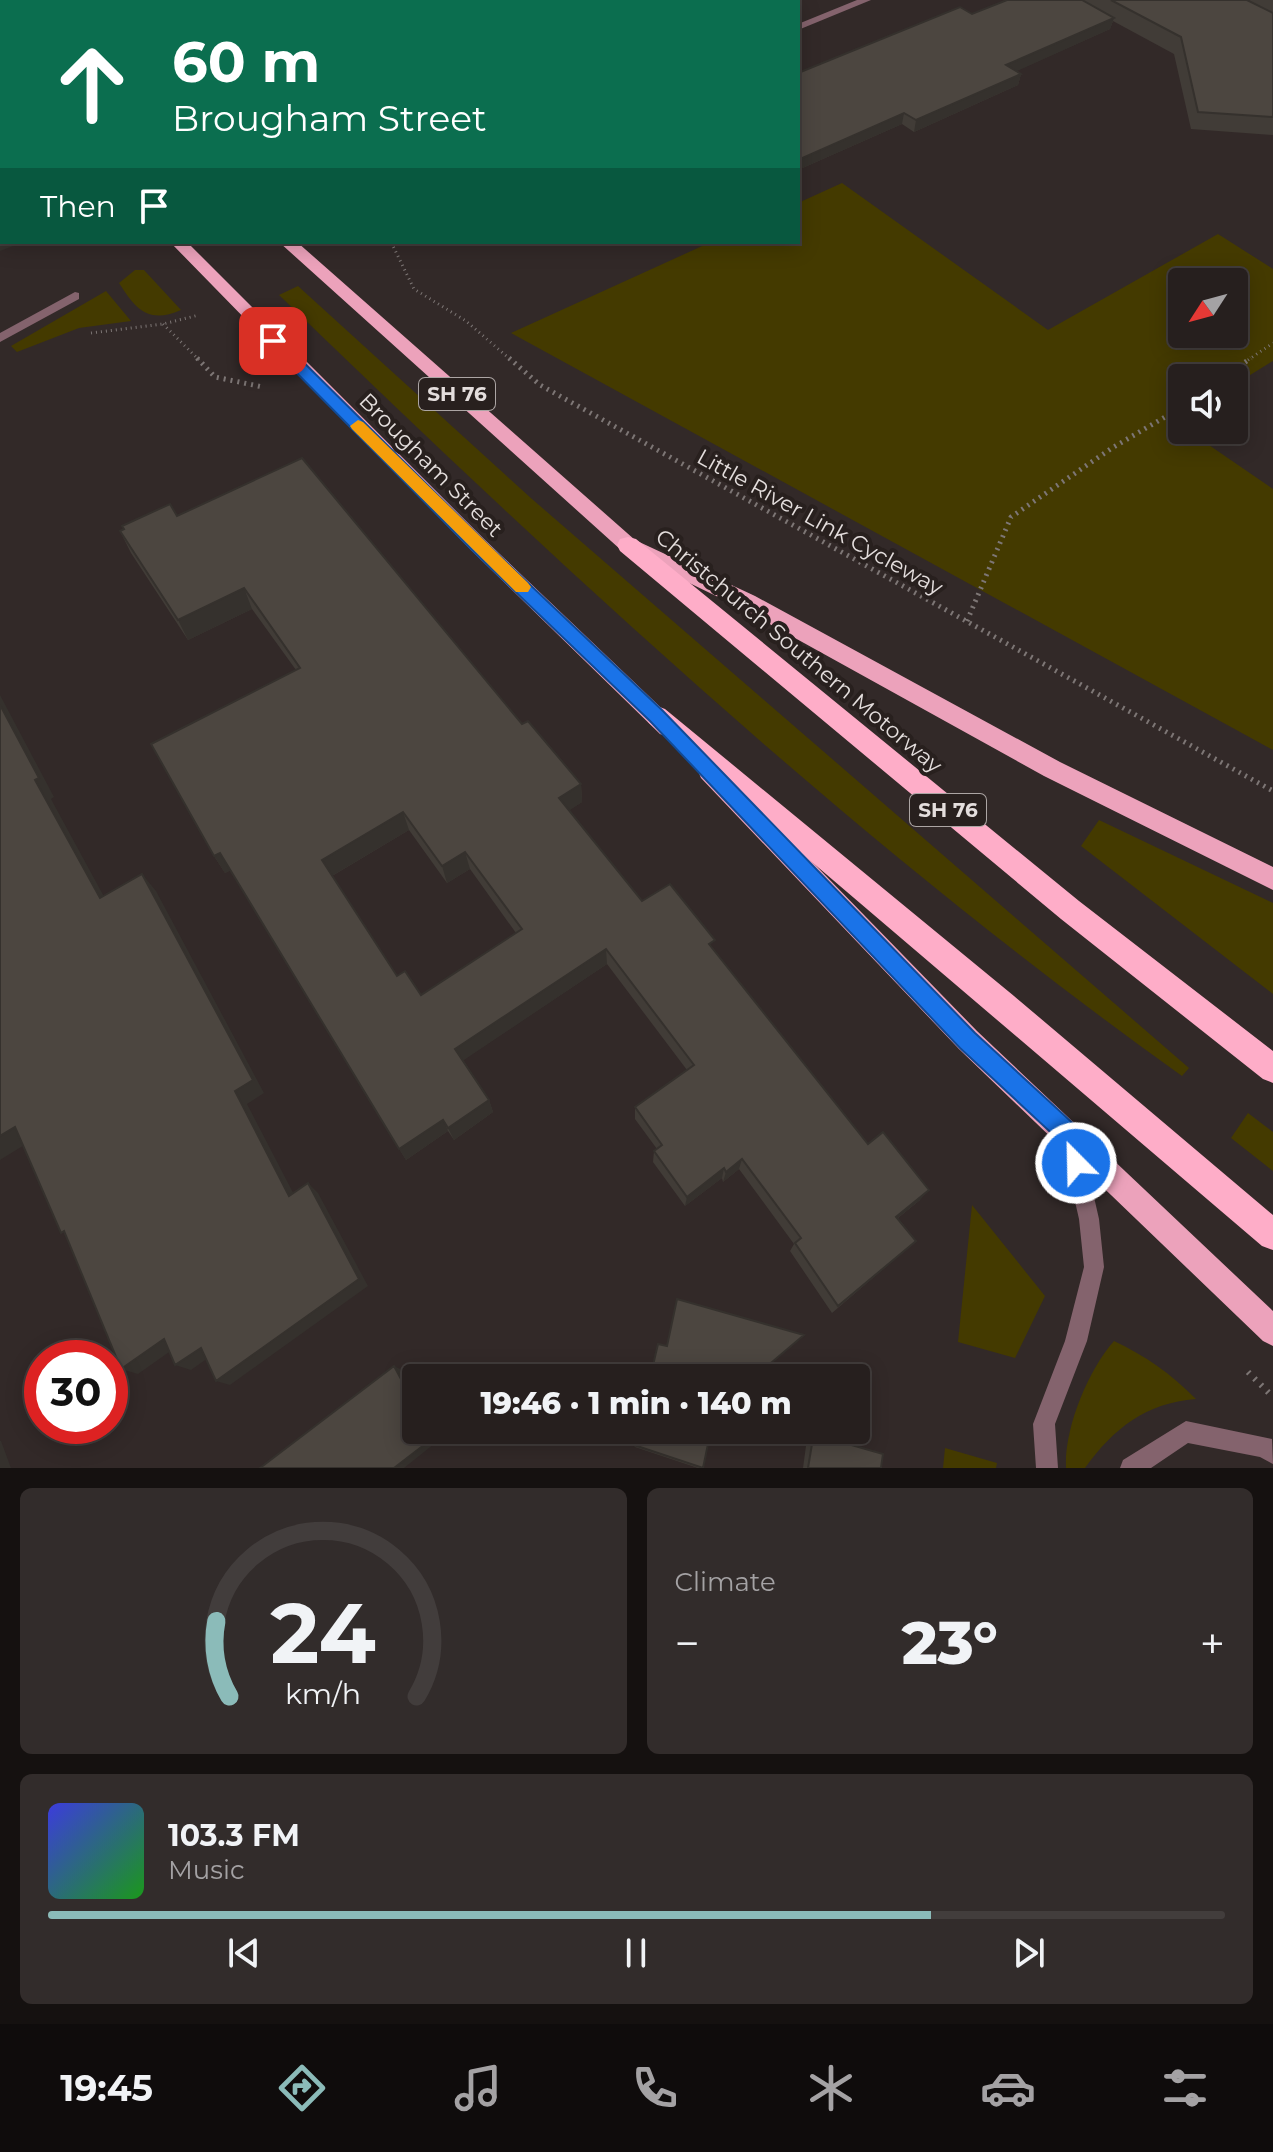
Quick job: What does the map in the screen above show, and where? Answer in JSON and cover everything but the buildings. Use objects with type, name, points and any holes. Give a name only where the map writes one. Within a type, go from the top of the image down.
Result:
[{"type":"highway","name":"Brougham Street","points":[[180,244],[478,545],[657,716],[968,1040],[1273,1331]]},
{"type":"highway","name":"SH 76","points":[[289,244],[628,545]]},
{"type":"highway","points":[[628,545],[748,602],[1052,769],[1273,879]]},
{"type":"highway","name":"Christchurch Southern Motorway","points":[[628,545],[1058,900],[1273,1069]]},
{"type":"highway","points":[[657,716],[1004,1005],[1273,1235]]},
{"type":"street","points":[[800,26],[866,0]]},
{"type":"street","points":[[0,338],[75,296]]},
{"type":"street","points":[[1047,1468],[1044,1424],[1076,1341],[1094,1267],[1089,1219],[1069,1135]]},
{"type":"street","points":[[1131,1468],[1186,1432],[1264,1447],[1273,1453]]},
{"type":"path","name":"Little River Link Cycleway","points":[[393,244],[414,289],[466,321],[540,385],[1273,791]]},
{"type":"path","points":[[84,335],[191,319]]},
{"type":"path","points":[[163,324],[215,377],[234,381]]},
{"type":"path","points":[[1242,364],[1273,343]]},
{"type":"path","points":[[967,621],[1011,517],[1112,448],[1168,415]]},
{"type":"shaded area","points":[[842,183],[1048,330],[1218,234],[1273,269],[1273,361],[1248,376],[1248,364],[1168,364],[1168,444],[1207,444],[1273,489],[1273,750],[511,333],[707,244],[800,244],[800,202]]},
{"type":"shaded area","points":[[135,270],[144,270],[181,310],[152,315],[131,301],[119,283]]},
{"type":"shaded area","points":[[298,286],[532,499],[1189,1068],[1182,1076],[944,895],[829,800],[605,603],[279,295]]},
{"type":"shaded area","points":[[106,291],[131,321],[79,328],[17,352],[11,346]]},
{"type":"shaded area","points":[[1099,820],[1273,903],[1273,994],[1081,846]]},
{"type":"shaded area","points":[[1248,1113],[1273,1132],[1273,1171],[1231,1138]]},
{"type":"shaded area","points":[[972,1205],[1045,1296],[1015,1358],[958,1342]]},
{"type":"shaded area","points":[[1114,1341],[1158,1366],[1196,1399],[1178,1401],[1147,1412],[1120,1430],[1085,1468],[1066,1468],[1073,1418],[1095,1368]]},
{"type":"shaded area","points":[[945,1448],[997,1463],[996,1468],[943,1468]]},
{"type":"slow traffic","points":[[358,426],[522,587]]},
{"type":"route","points":[[273,341],[478,545],[657,716],[968,1040],[1069,1135],[1076,1163]]}]
